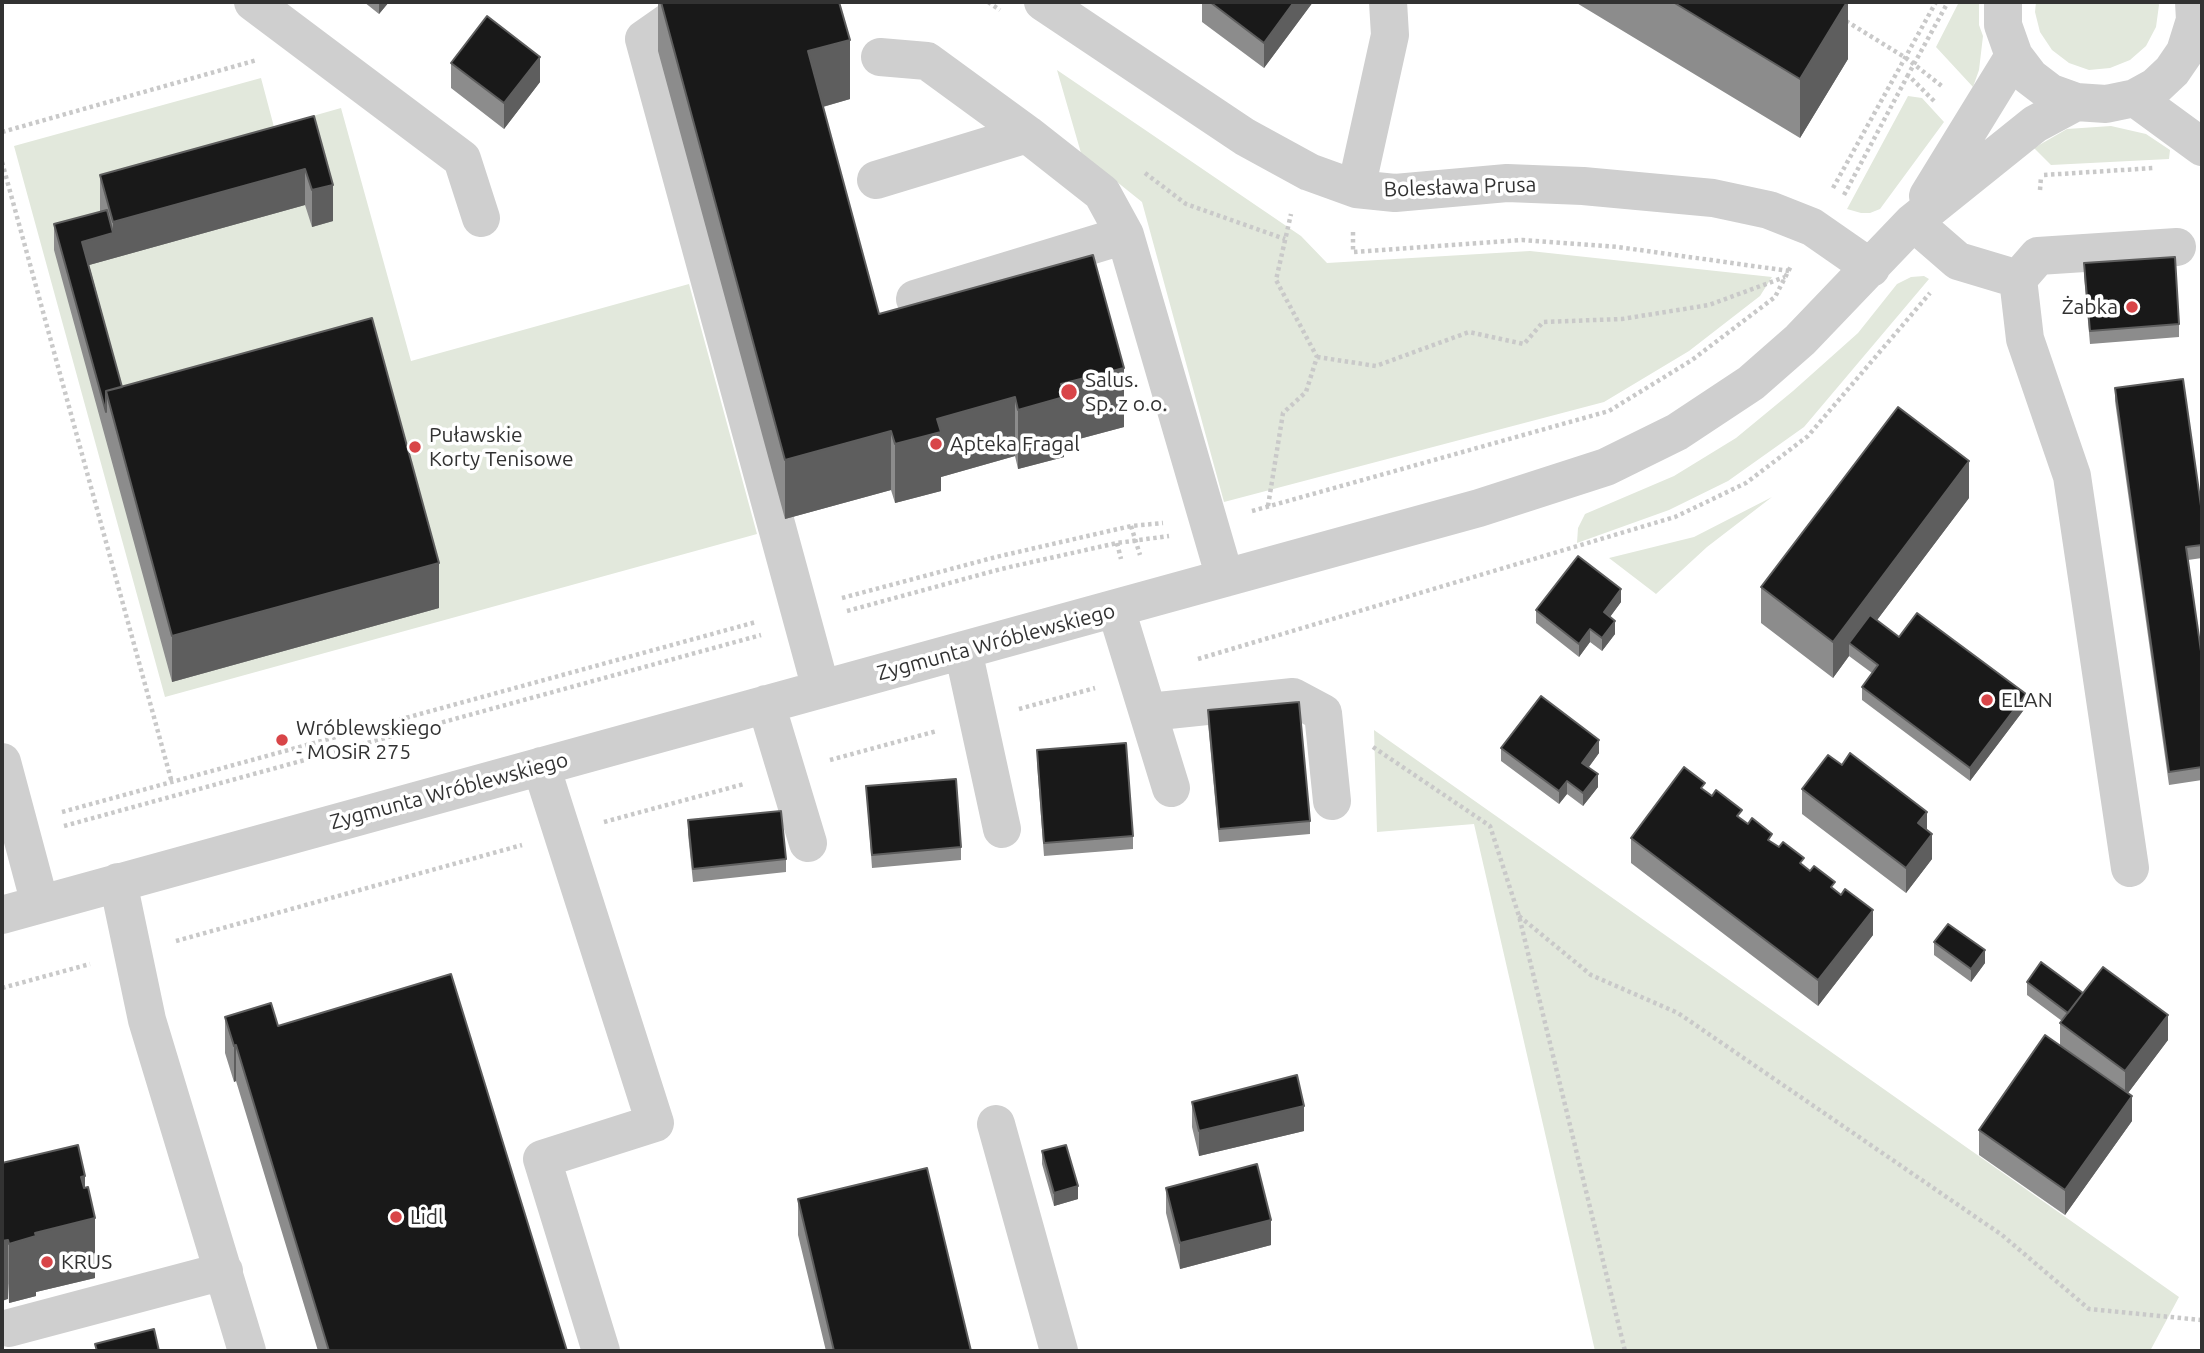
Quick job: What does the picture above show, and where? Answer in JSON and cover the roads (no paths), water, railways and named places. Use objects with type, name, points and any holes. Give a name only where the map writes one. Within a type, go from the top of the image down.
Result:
[{"type":"street","points":[[254,2],[463,159],[481,218]]},
{"type":"street","points":[[1356,189],[1390,35],[1388,2]]},
{"type":"street","points":[[2003,2],[2003,25],[2014,56],[2030,77],[2052,93],[2077,102],[2106,104],[2135,98],[2155,87],[2172,71],[2194,65],[2194,2]]},
{"type":"street","name":"Bolesława Prusa","points":[[1053,4],[1245,137],[1310,172],[1356,189],[1395,192],[1507,183],[1583,186],[1713,198],[1769,210],[1817,231],[1871,268]]},
{"type":"street","points":[[674,18],[644,39],[821,690]]},
{"type":"street","name":"Zygmunta Wróblewskiego","points":[[1913,222],[2014,56]]},
{"type":"street","points":[[880,57],[927,61],[1102,193],[1125,235],[1225,578]]},
{"type":"street","points":[[2135,98],[2201,146]]},
{"type":"street","name":"Zygmunta Wróblewskiego","points":[[2,915],[1479,508],[1606,467],[1677,432],[1751,383],[1800,340],[1913,222],[2035,124],[2077,102]]},
{"type":"street","points":[[876,180],[1027,134]]},
{"type":"street","points":[[1913,222],[1958,261],[2018,279]]},
{"type":"street","points":[[915,299],[1125,235]]},
{"type":"street","points":[[2130,868],[2072,476],[2025,339],[2018,279],[2038,256],[2177,247]]},
{"type":"street","points":[[1116,609],[1171,788]]},
{"type":"street","points":[[963,650],[1002,829]]},
{"type":"street","points":[[1149,712],[1293,697],[1323,713],[1332,801]]},
{"type":"street","points":[[766,704],[808,843]]},
{"type":"street","points":[[2,765],[40,904]]},
{"type":"street","points":[[541,766],[655,1123],[542,1159],[601,1351]]},
{"type":"street","points":[[118,882],[147,1020],[247,1351]]},
{"type":"street","points":[[996,1124],[1059,1351]]},
{"type":"street","points":[[9,1328],[224,1271]]},
{"type":"place","name":"Żabka","points":[[2132,307]]},
{"type":"place","name":"Salus. Sp. z o.o.","points":[[1069,392]]},
{"type":"place","name":"Apteka Fragal","points":[[936,444]]},
{"type":"place","name":"Puławskie Korty Tenisowe","points":[[415,447]]},
{"type":"place","name":"ELAN","points":[[1987,700]]},
{"type":"place","name":"Wróblewskiego - MOSiR 275","points":[[282,740]]},
{"type":"place","name":"Lidl","points":[[396,1217]]},
{"type":"place","name":"KRUS","points":[[47,1262]]}]
